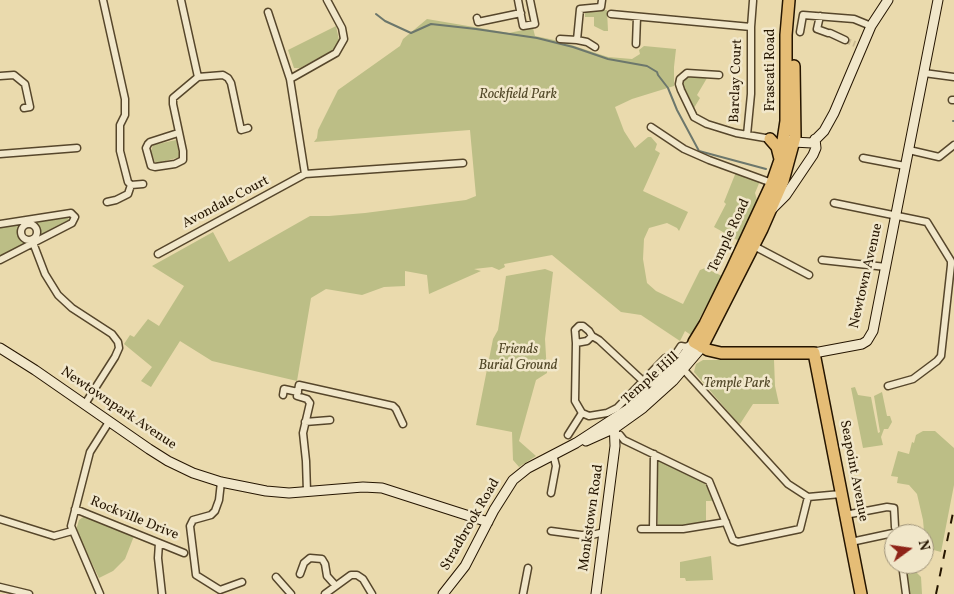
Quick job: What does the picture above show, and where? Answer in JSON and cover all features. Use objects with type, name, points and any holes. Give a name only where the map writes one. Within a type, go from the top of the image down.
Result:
[{"type":"highway","name":"Frascati Road","points":[[789,0],[786,23],[787,101],[791,139]]},
{"type":"highway","name":"Frascati Road","points":[[791,139],[796,102],[793,28],[796,0]]},
{"type":"highway","points":[[770,138],[777,147],[780,160]]},
{"type":"highway","name":"Temple Road","points":[[698,345],[705,324],[791,139]]},
{"type":"highway","name":"Temple Road","points":[[698,345],[712,329],[754,246],[783,181],[791,139]]},
{"type":"highway","points":[[712,329],[715,342],[721,353]]},
{"type":"highway","name":"Newtown Avenue","points":[[698,345],[721,353],[814,353]]},
{"type":"highway","name":"Seapoint Avenue","points":[[814,353],[860,594]]},
{"type":"main road","name":"Temple Road","points":[[770,210],[786,195],[815,151],[815,139],[824,131],[831,120],[858,46],[888,0]]},
{"type":"main road","name":"Newtown Avenue","points":[[814,353],[862,344],[867,341],[873,331],[938,0]]},
{"type":"main road","points":[[791,139],[811,137],[815,139]]},
{"type":"main road","name":"Temple Hill","points":[[618,424],[687,373],[698,345]]},
{"type":"main road","name":"Temple Hill","points":[[618,424],[698,345]]},
{"type":"main road","name":"Newtownpark Avenue","points":[[0,348],[168,461],[193,473],[221,482],[266,491],[307,492],[363,486],[382,488],[488,522]]},
{"type":"main road","points":[[664,378],[672,356]]},
{"type":"main road","name":"Stradbrook Road","points":[[443,594],[466,566],[488,522],[513,480],[528,468],[553,454],[618,424]]},
{"type":"main road","name":"Monkstown Road","points":[[596,594],[615,446],[614,438],[618,424]]},
{"type":"street","points":[[103,0],[125,99],[125,115],[120,125],[120,151],[128,182],[132,185],[143,184]]},
{"type":"street","points":[[181,0],[197,74]]},
{"type":"street","points":[[290,79],[336,53],[344,40],[342,28],[327,0]]},
{"type":"street","points":[[518,0],[523,26],[535,24],[530,0]]},
{"type":"street","points":[[577,40],[580,8],[601,7],[602,0]]},
{"type":"street","name":"Barclay Court","points":[[747,135],[751,94],[753,2]]},
{"type":"street","points":[[268,12],[290,79],[305,174]]},
{"type":"street","points":[[477,18],[478,22],[521,13]]},
{"type":"street","name":"Barclay Court","points":[[612,14],[751,28]]},
{"type":"street","points":[[800,32],[803,15],[854,19],[871,26]]},
{"type":"street","points":[[636,44],[637,16]]},
{"type":"street","points":[[820,16],[817,29],[845,40]]},
{"type":"street","points":[[560,39],[587,42],[595,47]]},
{"type":"street","name":"Barclay Court","points":[[720,75],[687,73],[680,79],[681,90],[694,117],[707,124],[736,133],[791,139]]},
{"type":"street","points":[[924,73],[954,77]]},
{"type":"street","points":[[178,133],[148,144],[146,148],[152,166],[175,164],[183,160],[173,98],[197,74],[223,75],[228,78],[231,83],[241,130],[248,128]]},
{"type":"street","points":[[0,76],[14,75],[25,84],[30,107],[24,108]]},
{"type":"street","points":[[652,127],[692,153],[772,183]]},
{"type":"street","points":[[909,150],[938,157],[954,146]]},
{"type":"street","points":[[0,154],[77,148]]},
{"type":"street","points":[[863,158],[905,166]]},
{"type":"street","name":"Avondale Court","points":[[158,254],[305,174],[463,163]]},
{"type":"street","points":[[107,202],[128,194],[132,185]]},
{"type":"street","points":[[834,203],[927,222],[949,256],[951,265],[940,356],[937,361],[913,379],[888,386]]},
{"type":"street","points":[[0,224],[23,223],[71,213],[74,214],[75,220],[0,260]]},
{"type":"street","points":[[23,223],[32,225],[36,229],[37,234],[32,242]]},
{"type":"street","points":[[23,223],[21,230],[23,237],[32,242],[45,274],[58,294],[72,308],[112,334],[118,342],[119,348],[115,357],[85,404]]},
{"type":"street","points":[[754,246],[809,275]]},
{"type":"street","points":[[822,260],[886,267]]},
{"type":"street","points":[[643,381],[599,340],[592,336],[589,330],[579,326],[575,330],[576,401],[582,413],[592,416],[611,411],[622,404],[665,358],[675,355],[681,346],[698,345]]},
{"type":"street","points":[[576,343],[587,341],[592,336]]},
{"type":"street","points":[[687,373],[788,484],[808,497],[842,494]]},
{"type":"street","points":[[307,492],[303,433],[310,402],[297,396],[299,386],[392,406],[396,409],[403,424]]},
{"type":"street","points":[[283,395],[284,389],[298,392]]},
{"type":"street","points":[[568,436],[582,413]]},
{"type":"street","points":[[305,422],[330,420]]},
{"type":"street","points":[[100,594],[71,526],[90,452],[109,422]]},
{"type":"street","points":[[618,424],[624,440],[708,481],[733,540],[738,542],[796,530],[802,526],[808,497]]},
{"type":"street","points":[[551,493],[556,466],[553,454]]},
{"type":"street","points":[[653,529],[654,454]]},
{"type":"street","points":[[221,482],[216,511],[213,514],[193,520],[190,526],[196,575],[220,592],[242,582]]},
{"type":"street","points":[[845,515],[887,507],[894,508],[895,524]]},
{"type":"street","name":"Rockville Drive","points":[[75,509],[184,553]]},
{"type":"street","points":[[0,519],[54,536],[72,531]]},
{"type":"street","points":[[641,529],[682,530],[726,522]]},
{"type":"street","points":[[551,531],[581,535],[604,532]]},
{"type":"street","points":[[851,542],[884,535]]},
{"type":"street","points":[[159,543],[158,558],[162,594]]},
{"type":"street","points":[[300,574],[304,563],[310,558],[322,559],[327,576],[336,586]]},
{"type":"street","points":[[523,594],[528,568]]},
{"type":"street","points":[[326,594],[351,575],[357,574],[363,578],[372,594]]},
{"type":"street","points":[[903,574],[906,594]]},
{"type":"street","points":[[276,577],[291,594]]},
{"type":"street","points":[[0,587],[25,594]]},
{"type":"green space","points":[[607,10],[608,31],[594,26],[594,17],[585,17],[585,11]]},
{"type":"green space","name":"Rockfield Park","points":[[427,19],[509,33],[533,28],[535,36],[559,41],[608,57],[632,59],[640,54],[639,50],[644,46],[676,49],[674,86],[632,99],[615,107],[624,131],[635,148],[648,137],[651,137],[657,144],[655,150],[660,153],[643,191],[688,212],[679,231],[667,223],[649,228],[644,239],[643,259],[647,283],[656,291],[683,304],[700,270],[705,268],[722,276],[691,335],[685,331],[680,341],[641,315],[621,312],[552,255],[504,264],[505,267],[499,270],[492,267],[474,269],[481,271],[429,294],[427,275],[405,271],[405,286],[384,287],[362,295],[326,289],[311,298],[297,381],[212,361],[180,341],[151,387],[141,381],[152,367],[124,344],[130,335],[134,337],[148,319],[159,326],[184,286],[152,266],[213,232],[229,262],[310,216],[365,213],[466,200],[476,196],[470,130],[314,142],[338,90],[400,46],[403,39]]},
{"type":"green space","points":[[336,26],[339,40],[333,50],[300,68],[294,68],[288,50]]},
{"type":"green space","points":[[692,76],[707,78],[697,95],[700,98],[694,108],[683,84],[685,78]]},
{"type":"green space","points":[[176,140],[180,157],[158,163],[155,162],[151,151],[153,145]]},
{"type":"green space","points":[[736,172],[745,176],[745,178],[760,181],[755,193],[757,200],[739,241],[714,227],[726,204],[724,202]]},
{"type":"green space","points":[[66,216],[69,222],[37,240],[38,229],[36,225],[30,222]]},
{"type":"green space","points":[[16,225],[21,229],[21,235],[25,242],[0,258],[0,227]]},
{"type":"green space","name":"Friends Burial Ground","points":[[545,269],[553,272],[545,339],[547,373],[536,380],[519,441],[536,456],[519,467],[513,460],[512,432],[476,425],[493,339],[498,330],[506,276]]},
{"type":"green space","name":"Temple Park","points":[[703,360],[774,360],[775,386],[779,404],[753,404],[740,424],[694,372],[696,364]]},
{"type":"green space","points":[[855,387],[858,395],[871,397],[878,433],[880,432],[874,396],[882,392],[887,416],[890,416],[892,422],[888,429],[884,429],[881,437],[883,445],[863,448],[851,388]]},
{"type":"green space","points":[[923,431],[935,431],[954,448],[954,485],[941,552],[934,550],[934,524],[923,524],[917,494],[909,485],[897,483],[898,477],[891,476],[898,451],[909,454],[916,435]]},
{"type":"green space","points":[[658,461],[700,480],[706,485],[713,501],[706,501],[706,522],[684,526],[658,525]]},
{"type":"green space","points":[[83,517],[134,536],[125,559],[113,571],[99,578],[76,530],[79,520]]},
{"type":"green space","points":[[711,556],[713,580],[686,581],[685,578],[680,578],[680,562]]},
{"type":"green space","points":[[906,574],[918,574],[921,577],[922,594],[909,594]]},
{"type":"waterway","points":[[376,14],[385,21],[411,33],[431,24],[476,29],[537,38],[573,47],[608,59],[647,66],[657,72],[668,88],[677,110],[699,151],[766,169]]},
{"type":"tunnel","points":[[845,40],[855,44]]},
{"type":"railway","points":[[936,594],[954,508]]}]
